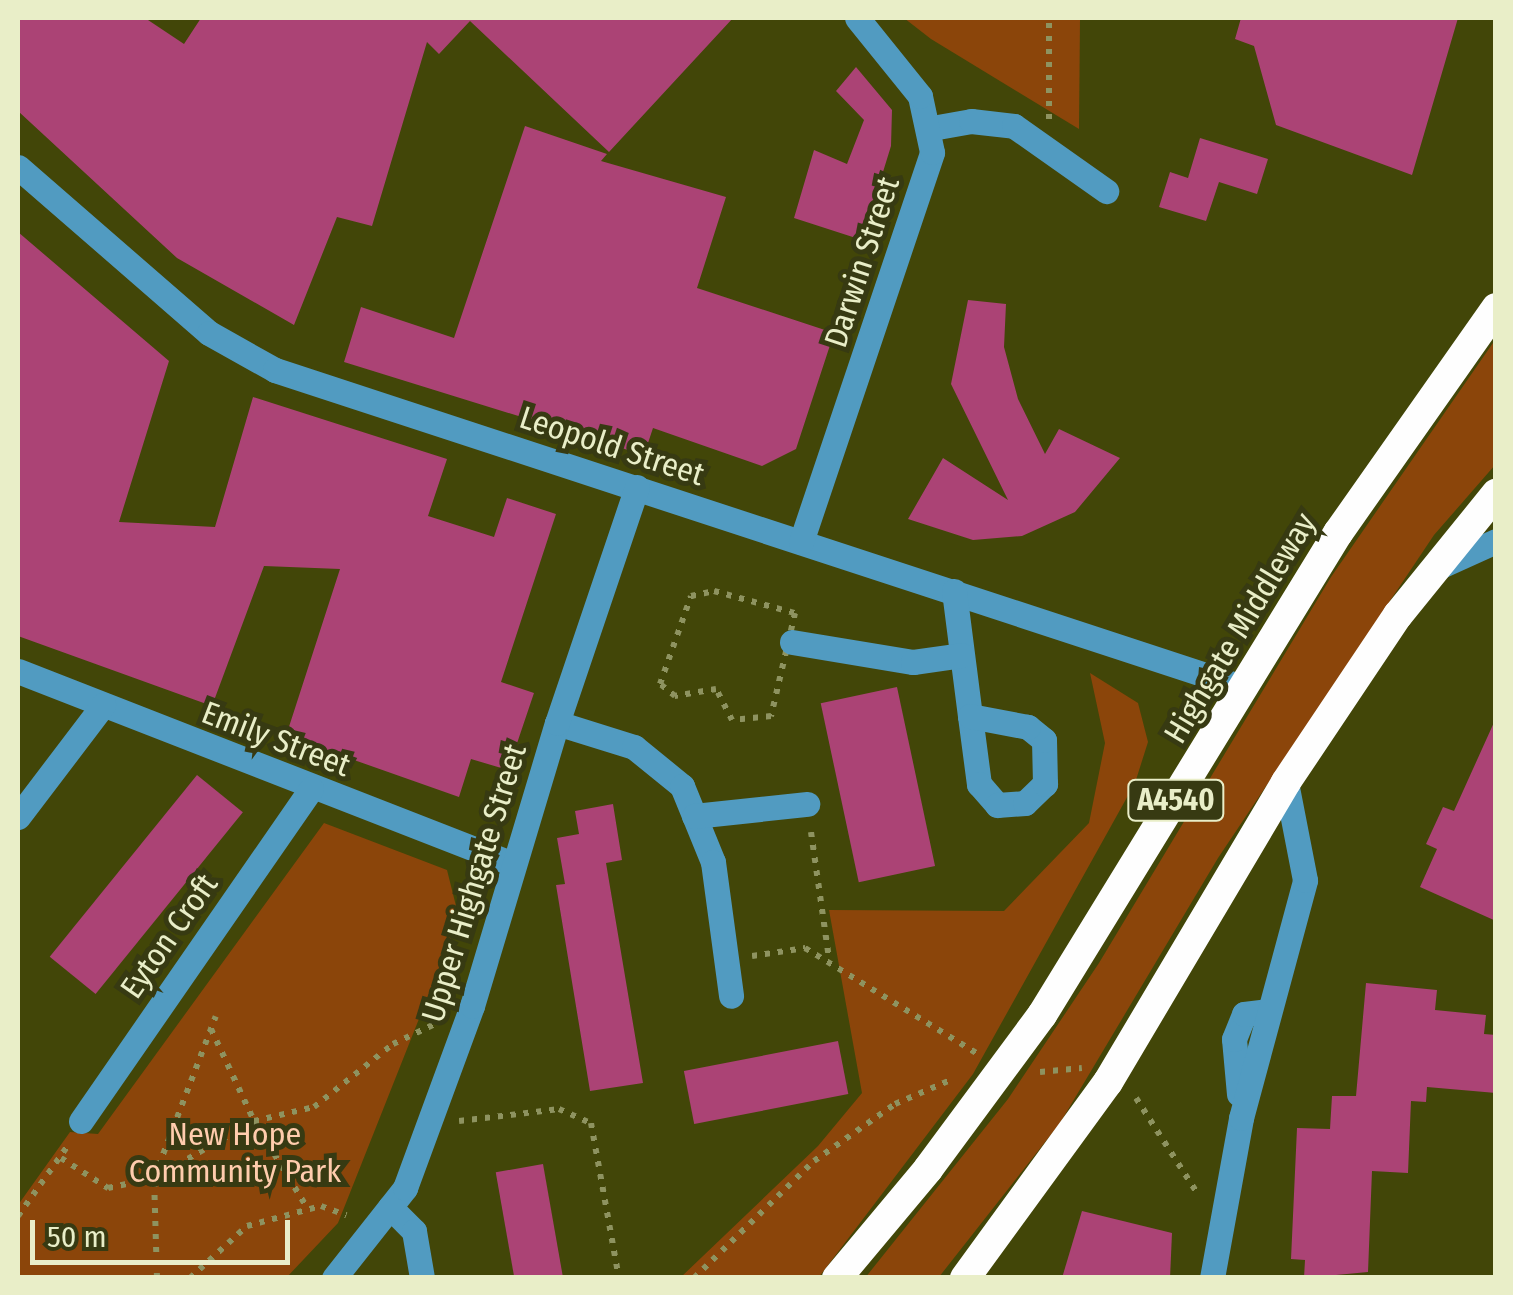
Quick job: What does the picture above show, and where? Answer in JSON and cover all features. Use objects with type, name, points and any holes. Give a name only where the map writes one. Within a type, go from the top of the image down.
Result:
[{"type":"highway","name":"Highgate Middleway","points":[[838,1278],[999,1077],[1128,882],[1338,532],[1496,308]]},
{"type":"highway","name":"A4540","points":[[965,1278],[1108,1082],[1286,782],[1428,572],[1496,494]]},
{"type":"street","points":[[857,18],[920,96],[932,128],[971,121],[1014,126],[1037,137],[1106,192]]},
{"type":"street","name":"Darwin Street","points":[[800,542],[879,321],[932,152],[932,128]]},
{"type":"street","name":"Leopold Street","points":[[18,167],[208,334],[275,370],[1242,687]]},
{"type":"street","name":"Upper Highgate Street","points":[[334,1278],[404,1188],[472,1006],[557,723],[637,487]]},
{"type":"street","points":[[1428,572],[1496,541]]},
{"type":"street","points":[[954,591],[970,716]]},
{"type":"street","points":[[792,642],[914,662],[962,655]]},
{"type":"street","name":"Emily Street","points":[[18,671],[311,789],[513,864]]},
{"type":"street","points":[[18,817],[103,705]]},
{"type":"street","points":[[557,723],[634,747],[682,786],[713,862],[731,996]]},
{"type":"street","points":[[1212,1278],[1241,1118],[1305,880],[1286,782]]},
{"type":"street","name":"Eyton Croft","points":[[80,1121],[311,789]]},
{"type":"street","points":[[694,816],[807,804]]},
{"type":"street","points":[[383,1217],[414,1231],[422,1278]]},
{"type":"path","points":[[1037,137],[1053,114],[1049,18]]},
{"type":"path","points":[[714,591],[795,613],[792,642],[771,716],[732,720],[716,689],[675,696],[660,684],[691,596],[714,591]]},
{"type":"path","points":[[807,804],[829,960]]},
{"type":"path","points":[[726,960],[805,948],[975,1050],[999,1077],[1078,1066],[1132,1092],[1197,1186],[1194,1203]]},
{"type":"path","points":[[61,1158],[108,1188],[154,1178],[254,1121],[314,1107],[393,1044],[472,1006]]},
{"type":"path","points":[[156,1278],[154,1178],[216,1016]]},
{"type":"path","points":[[211,1028],[254,1121],[308,1210]]},
{"type":"path","points":[[694,1278],[814,1161],[895,1104],[956,1078],[975,1050]]},
{"type":"path","points":[[428,1124],[560,1109],[591,1123],[619,1278]]},
{"type":"path","points":[[18,1216],[61,1158],[80,1121]]},
{"type":"path","points":[[190,1278],[247,1226],[322,1206],[383,1217]]},
{"type":"green space","points":[[904,18],[1080,18],[1079,129],[931,39]]},
{"type":"green space","points":[[1495,340],[1495,465],[1434,535],[1218,858],[1060,1123],[939,1277],[865,1278],[1008,1099],[1099,963],[1331,577]]},
{"type":"green space","points":[[1090,673],[1138,703],[1148,742],[1135,783],[973,1074],[819,1277],[680,1278],[818,1146],[862,1093],[829,910],[1004,911],[1089,823],[1105,743]]},
{"type":"green space","name":"New Hope Community Park","points":[[324,823],[447,870],[459,918],[338,1223],[287,1277],[18,1278],[18,1205],[70,1132],[98,1134]]},
{"type":"building","points":[[18,18],[145,18],[184,44],[201,18],[733,18],[609,152],[470,21],[439,54],[427,42],[372,226],[337,217],[294,325],[177,258],[18,111]]},
{"type":"building","points":[[1241,18],[1458,18],[1412,175],[1276,125],[1254,46],[1235,39]]},
{"type":"building","points":[[856,67],[892,110],[891,146],[862,240],[794,218],[814,150],[847,164],[864,120],[836,91]]},
{"type":"building","points":[[525,126],[607,154],[601,161],[726,197],[697,288],[834,333],[796,449],[762,466],[653,428],[644,455],[344,362],[361,307],[454,338]]},
{"type":"building","points":[[1200,138],[1268,159],[1257,194],[1219,182],[1206,221],[1159,207],[1170,172],[1188,178]]},
{"type":"building","points":[[18,232],[169,361],[119,522],[215,527],[253,397],[447,459],[428,516],[494,537],[507,498],[556,514],[501,682],[534,693],[508,770],[471,759],[459,797],[286,736],[340,569],[264,566],[212,706],[18,636]]},
{"type":"building","points":[[968,300],[1006,304],[1004,347],[1018,399],[1045,454],[1059,429],[1120,458],[1075,512],[1022,536],[973,540],[908,519],[943,458],[1008,500],[951,384]]},
{"type":"building","points":[[897,687],[935,866],[859,882],[821,703]]},
{"type":"building","points":[[1496,718],[1496,921],[1420,887],[1437,849],[1426,844],[1443,807],[1454,811]]},
{"type":"building","points":[[197,775],[243,812],[96,994],[50,957]]},
{"type":"building","points":[[613,804],[622,860],[606,863],[643,1083],[590,1091],[556,885],[565,884],[557,838],[579,834],[575,811]]},
{"type":"building","points":[[1366,983],[1437,990],[1435,1010],[1486,1015],[1484,1034],[1496,1035],[1496,1093],[1427,1087],[1426,1102],[1411,1101],[1408,1173],[1372,1171],[1368,1272],[1304,1278],[1305,1260],[1291,1259],[1297,1128],[1330,1129],[1332,1096],[1356,1096]]},
{"type":"building","points":[[838,1041],[848,1094],[694,1124],[684,1071]]},
{"type":"building","points":[[543,1164],[563,1278],[514,1278],[496,1172]]},
{"type":"building","points":[[1082,1211],[1172,1233],[1170,1278],[1062,1278]]}]
